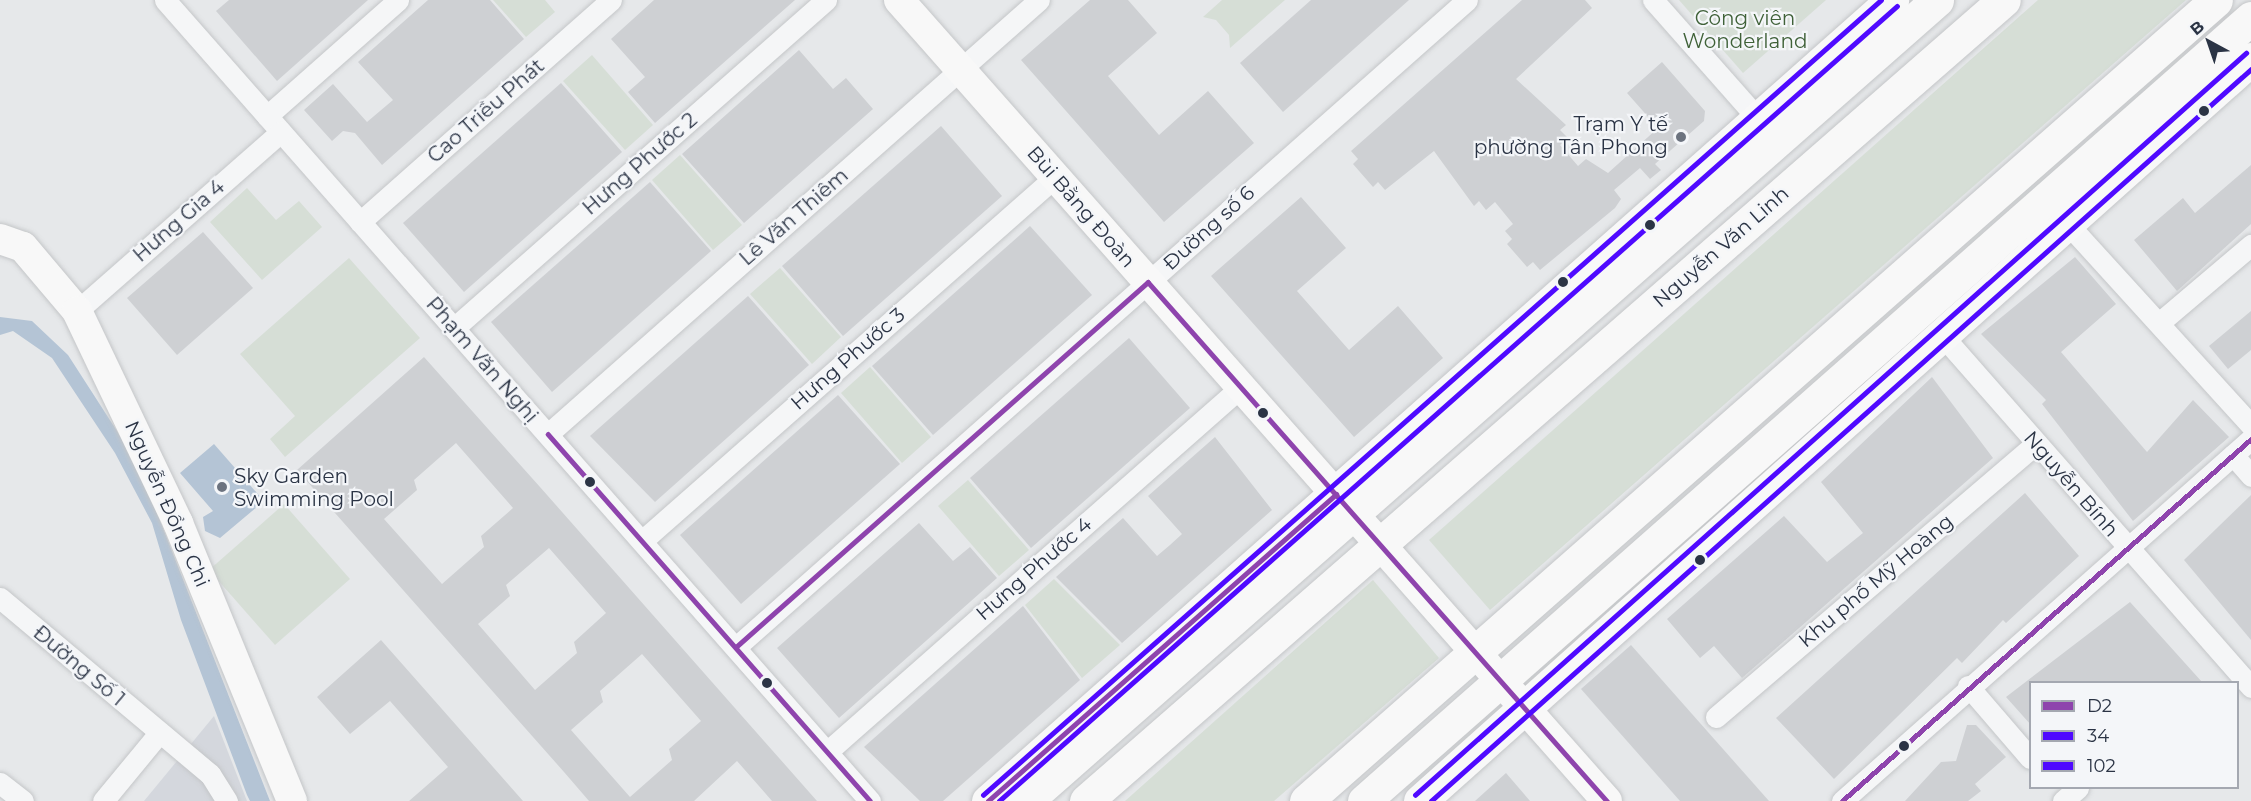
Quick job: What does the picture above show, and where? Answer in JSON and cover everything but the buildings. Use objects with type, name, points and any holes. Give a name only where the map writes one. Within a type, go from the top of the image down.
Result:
[{"type":"main road","points":[[1769,130],[1892,0]]},
{"type":"main road","points":[[1026,801],[1345,504],[1557,316],[1769,130],[1937,0]]},
{"type":"main road","name":"Nguyễn Văn Linh","points":[[1086,801],[2004,0]]},
{"type":"main road","points":[[1306,801],[2216,0]]},
{"type":"main road","points":[[1364,801],[2251,18]]},
{"type":"main road","points":[[1420,801],[2251,59]]},
{"type":"main road","points":[[988,801],[1345,504]]},
{"type":"street","name":"Hưng Gia 4","points":[[77,311],[274,124],[399,0]]},
{"type":"street","name":"Cao Triều Phát","points":[[360,222],[611,0]]},
{"type":"street","name":"Hưng Phước 2","points":[[454,328],[826,0]]},
{"type":"street","name":"Bùi Bằng Đoàn","points":[[899,0],[1607,801]]},
{"type":"street","name":"Lê Văn Thiêm","points":[[548,434],[1039,0]]},
{"type":"street","name":"Đường số 6","points":[[736,647],[1467,0]]},
{"type":"street","points":[[1653,0],[1769,130]]},
{"type":"street","name":"Phạm Văn Nghị","points":[[174,3],[274,124],[870,801]]},
{"type":"street","name":"Hưng Phước 3","points":[[642,541],[1055,177]]},
{"type":"street","points":[[2066,222],[2251,425]]},
{"type":"street","name":"Nguyễn Đổng Chi","points":[[0,239],[23,247],[77,311],[178,523],[292,801]]},
{"type":"street","points":[[2159,323],[2251,246]]},
{"type":"street","name":"Nguyễn Bính","points":[[1941,334],[2251,687]]},
{"type":"street","name":"Hưng Phước 4","points":[[828,752],[1240,387]]},
{"type":"street","points":[[1842,801],[1968,686],[2251,439]]},
{"type":"street","name":"Khu phố Mỹ Hoàng","points":[[1716,717],[2036,444]]},
{"type":"street","points":[[2233,455],[2251,477]]},
{"type":"street","name":"Đường Số 1","points":[[0,598],[210,774],[227,801]]},
{"type":"street","points":[[1968,686],[2029,756]]},
{"type":"street","points":[[103,801],[159,733]]},
{"type":"street","points":[[0,783],[22,801]]},
{"type":"shaded area","points":[[214,716],[247,801],[144,801]]},
{"type":"green space","points":[[493,0],[545,0],[555,12],[526,37]]},
{"type":"green space","points":[[1222,0],[1285,0],[1230,48],[1229,35],[1216,20],[1203,17]]},
{"type":"green space","name":"Công viên Wonderland","points":[[1679,0],[1826,0],[1743,73]]},
{"type":"green space","points":[[2038,0],[2186,0],[1490,610],[1429,540]]},
{"type":"green space","points":[[592,55],[653,125],[625,150],[563,81]]},
{"type":"green space","points":[[680,155],[742,225],[713,250],[652,180]]},
{"type":"green space","points":[[247,188],[276,220],[299,201],[322,227],[262,280],[210,222]]},
{"type":"green space","points":[[349,258],[420,338],[285,457],[270,439],[295,416],[240,354]]},
{"type":"green space","points":[[780,268],[841,337],[812,364],[750,294]]},
{"type":"green space","points":[[870,367],[931,437],[902,463],[841,393]]},
{"type":"green space","points":[[968,480],[1029,550],[999,576],[938,506]]},
{"type":"green space","points":[[284,504],[350,579],[275,645],[209,570]]},
{"type":"green space","points":[[1054,579],[1120,645],[1082,678],[1025,605]]},
{"type":"green space","points":[[1373,580],[1439,658],[1274,801],[1125,801]]},
{"type":"water","points":[[0,317],[32,321],[68,355],[137,462],[270,801],[250,801],[247,795],[181,620],[152,523],[115,453],[52,358],[13,331],[0,335]]},
{"type":"water","name":"Sky Garden Swimming Pool","points":[[214,444],[264,501],[220,538],[205,531],[203,517],[213,511],[180,473]]},
{"type":"transit line","name":"102","points":[[983,795],[1881,0]]},
{"type":"transit line","name":"34","points":[[999,801],[1897,6]]},
{"type":"transit line","name":"102","points":[[1415,795],[2246,53]]},
{"type":"transit line","name":"34","points":[[1431,801],[2251,69]]},
{"type":"transit line","name":"D2","points":[[736,647],[1148,282],[1607,801]]},
{"type":"transit line","name":"D2","points":[[548,434],[870,801]]},
{"type":"transit line","name":"D2","points":[[1842,801],[2251,439]]},
{"type":"transit line","name":"D2","points":[[988,801],[1336,494]]},
{"type":"place","name":"Trạm Y tế phường Tân Phong","points":[[1681,137]]},
{"type":"place","name":"Sky Garden Swimming Pool","points":[[222,487]]}]
